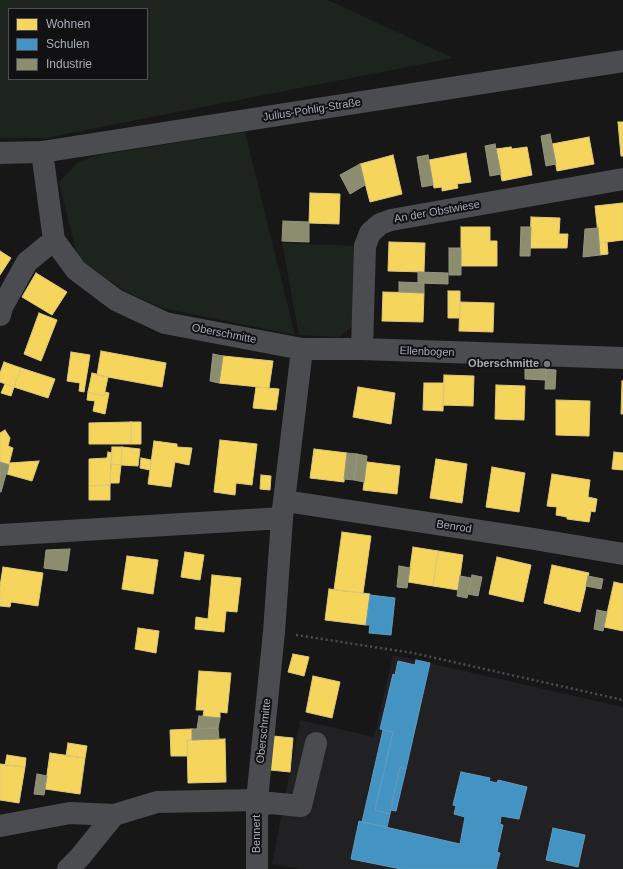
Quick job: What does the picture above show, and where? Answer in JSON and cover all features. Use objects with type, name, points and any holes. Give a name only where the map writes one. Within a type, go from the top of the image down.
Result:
[{"type":"street","name":"Julius-Pohlig-Straße","points":[[0,153],[42,152],[623,62]]},
{"type":"street","name":"Oberschmitte","points":[[42,152],[54,240],[76,270],[116,300],[165,322],[302,349],[283,510],[274,632],[257,803]]},
{"type":"street","name":"An der Obstwiese","points":[[362,349],[365,246],[370,233],[380,224],[391,220],[623,179]]},
{"type":"street","points":[[0,315],[2,307],[27,262],[54,240]]},
{"type":"street","name":"Ellenbogen","points":[[302,349],[362,349],[623,358]]},
{"type":"street","points":[[0,535],[283,510]]},
{"type":"street","name":"Benrod","points":[[283,510],[534,539],[623,554]]},
{"type":"street","points":[[0,826],[70,813],[114,815],[157,802],[271,803],[301,806],[316,743]]},
{"type":"street","name":"Bennert","points":[[257,803],[257,869]]},
{"type":"street","points":[[68,869],[80,857],[114,815]]},
{"type":"path","points":[[274,632],[413,653],[623,700]]},
{"type":"shaded area","points":[[0,0],[328,0],[453,58],[45,138],[0,138]]},
{"type":"shaded area","points":[[245,132],[295,335],[162,308],[123,290],[78,258],[59,182],[78,162],[98,155]]},
{"type":"shaded area","points":[[282,243],[357,246],[353,326],[339,337],[299,335]]},
{"type":"shaded area","points":[[393,655],[623,707],[623,869],[301,869],[272,864],[300,720],[374,737]]},
{"type":"building: Wohnen","points":[[618,122],[623,122],[623,156],[621,156]]},
{"type":"building: Wohnen","points":[[589,137],[594,164],[557,171],[552,144]]},
{"type":"building: Wohnen","points":[[511,147],[512,149],[527,147],[532,175],[502,181],[496,149]]},
{"type":"building: Wohnen","points":[[466,153],[471,182],[457,184],[458,188],[442,191],[442,187],[434,188],[429,160]]},
{"type":"building: Wohnen","points":[[393,155],[402,194],[370,202],[360,164]]},
{"type":"building: Wohnen","points":[[310,193],[340,194],[339,224],[309,223]]},
{"type":"building: Wohnen","points":[[623,203],[623,240],[599,243],[595,206]]},
{"type":"building: Wohnen","points":[[531,217],[560,218],[559,234],[568,234],[567,248],[530,248]]},
{"type":"building: Wohnen","points":[[461,227],[490,227],[490,241],[497,241],[497,266],[461,266]]},
{"type":"building: Wohnen","points":[[389,242],[425,243],[424,272],[388,271]]},
{"type":"building: Wohnen","points":[[607,242],[608,254],[600,255],[599,243]]},
{"type":"building: Wohnen","points":[[0,251],[11,258],[0,275]]},
{"type":"building: Wohnen","points":[[36,273],[67,292],[52,315],[22,297]]},
{"type":"building: Wohnen","points":[[448,291],[460,291],[460,318],[448,318]]},
{"type":"building: Wohnen","points":[[383,292],[424,293],[423,322],[382,321]]},
{"type":"building: Wohnen","points":[[460,302],[494,303],[493,332],[459,331]]},
{"type":"building: Wohnen","points":[[39,313],[57,320],[41,361],[24,354]]},
{"type":"building: Wohnen","points":[[101,351],[166,363],[162,387],[97,375]]},
{"type":"building: Wohnen","points":[[71,352],[90,355],[84,392],[79,391],[80,383],[67,381]]},
{"type":"building: Wohnen","points":[[223,356],[273,361],[269,388],[219,383]]},
{"type":"building: Wohnen","points":[[4,362],[21,368],[14,387],[0,382],[0,373]]},
{"type":"building: Wohnen","points":[[21,368],[55,379],[48,398],[14,387]]},
{"type":"building: Wohnen","points":[[92,373],[108,377],[104,396],[88,392]]},
{"type":"building: Wohnen","points":[[444,375],[474,376],[473,406],[443,405]]},
{"type":"building: Wohnen","points":[[622,381],[623,414],[621,414]]},
{"type":"building: Wohnen","points":[[424,383],[444,383],[443,411],[423,410]]},
{"type":"building: Wohnen","points":[[5,384],[14,387],[11,396],[1,393]]},
{"type":"building: Wohnen","points":[[496,385],[525,386],[524,420],[495,419]]},
{"type":"building: Wohnen","points":[[256,387],[279,389],[276,410],[253,408]]},
{"type":"building: Wohnen","points":[[358,387],[395,393],[391,424],[353,417]]},
{"type":"building: Wohnen","points":[[88,392],[104,396],[105,392],[109,393],[105,414],[93,411],[95,401],[87,400]]},
{"type":"building: Wohnen","points":[[556,400],[590,401],[589,436],[556,435]]},
{"type":"building: Wohnen","points":[[131,422],[141,422],[141,444],[131,444]]},
{"type":"building: Wohnen","points":[[131,422],[131,444],[89,444],[89,423]]},
{"type":"building: Wohnen","points":[[5,430],[10,438],[8,446],[13,448],[9,464],[0,462],[0,433]]},
{"type":"building: Wohnen","points":[[220,440],[257,444],[252,485],[236,483],[235,495],[214,492]]},
{"type":"building: Wohnen","points":[[154,441],[177,444],[177,447],[192,448],[189,465],[175,462],[171,487],[148,484]]},
{"type":"building: Wohnen","points":[[112,447],[122,447],[121,465],[111,464]]},
{"type":"building: Wohnen","points":[[122,447],[140,449],[138,466],[121,465]]},
{"type":"building: Wohnen","points":[[314,449],[347,453],[344,482],[310,478]]},
{"type":"building: Wohnen","points":[[108,452],[112,453],[110,485],[89,486],[89,459],[107,458]]},
{"type":"building: Wohnen","points":[[614,452],[623,453],[623,470],[612,469]]},
{"type":"building: Wohnen","points":[[141,458],[151,460],[150,470],[140,468]]},
{"type":"building: Wohnen","points":[[436,459],[467,464],[462,503],[430,498]]},
{"type":"building: Wohnen","points":[[39,461],[32,481],[7,474],[9,463]]},
{"type":"building: Wohnen","points":[[367,462],[400,466],[397,494],[363,490]]},
{"type":"building: Wohnen","points":[[111,464],[121,465],[119,483],[110,483]]},
{"type":"building: Wohnen","points":[[492,467],[525,473],[519,512],[486,507]]},
{"type":"building: Wohnen","points":[[552,474],[590,480],[588,497],[597,499],[595,512],[591,511],[589,522],[567,519],[567,517],[556,515],[557,507],[547,506]]},
{"type":"building: Wohnen","points":[[261,475],[271,476],[270,490],[260,489]]},
{"type":"building: Wohnen","points":[[110,485],[110,500],[89,500],[89,486]]},
{"type":"building: Wohnen","points":[[342,532],[371,536],[363,593],[334,590]]},
{"type":"building: Wohnen","points":[[413,547],[438,551],[433,586],[408,582]]},
{"type":"building: Wohnen","points":[[438,551],[463,555],[458,590],[433,586]]},
{"type":"building: Wohnen","points":[[185,552],[204,555],[200,580],[181,577]]},
{"type":"building: Wohnen","points":[[127,556],[158,560],[153,594],[122,589]]},
{"type":"building: Wohnen","points":[[497,557],[531,565],[523,602],[489,594]]},
{"type":"building: Wohnen","points":[[552,565],[589,573],[580,612],[544,603]]},
{"type":"building: Wohnen","points":[[3,567],[43,573],[38,606],[11,602],[10,607],[0,606],[0,586]]},
{"type":"building: Wohnen","points":[[212,575],[241,578],[237,612],[226,611],[224,632],[195,629],[196,617],[208,619]]},
{"type":"building: Wohnen","points":[[614,582],[623,584],[623,631],[604,627]]},
{"type":"building: Wohnen","points":[[329,589],[370,594],[366,625],[325,620]]},
{"type":"building: Wohnen","points":[[138,628],[159,631],[156,653],[135,649]]},
{"type":"building: Wohnen","points":[[293,654],[309,657],[304,676],[288,672]]},
{"type":"building: Wohnen","points":[[199,671],[231,673],[227,713],[220,712],[220,718],[203,716],[204,710],[196,710]]},
{"type":"building: Wohnen","points":[[313,676],[340,682],[332,718],[306,712]]},
{"type":"building: Wohnen","points":[[192,729],[192,740],[187,740],[188,756],[171,756],[170,730]]},
{"type":"building: Wohnen","points":[[273,736],[293,738],[290,772],[270,770]]},
{"type":"building: Wohnen","points":[[225,739],[226,782],[188,783],[187,740]]},
{"type":"building: Wohnen","points":[[68,743],[87,746],[85,758],[66,756]]},
{"type":"building: Wohnen","points":[[50,753],[85,758],[80,794],[45,789]]},
{"type":"building: Wohnen","points":[[7,755],[26,758],[25,767],[5,765]]},
{"type":"building: Wohnen","points":[[0,764],[25,767],[19,803],[0,800]]},
{"type":"building: Schulen","points":[[370,595],[395,598],[391,635],[369,633],[370,625],[366,625]]},
{"type":"building: Schulen","points":[[416,660],[430,663],[406,769],[400,767],[390,814],[375,810],[393,732],[380,729],[393,674],[395,675],[398,661],[415,665]]},
{"type":"building: Schulen","points":[[383,730],[393,732],[375,810],[390,814],[387,827],[362,822]]},
{"type":"building: Schulen","points":[[400,767],[406,769],[396,811],[390,810]]},
{"type":"building: Schulen","points":[[461,772],[490,778],[489,781],[497,783],[498,780],[527,787],[519,819],[501,816],[500,824],[503,825],[497,852],[500,853],[496,869],[401,869],[351,859],[359,821],[460,844],[465,817],[454,814],[456,806],[453,805]]},
{"type":"building: Schulen","points":[[553,828],[585,835],[578,867],[546,860]]},
{"type":"building: Industrie","points":[[550,134],[556,164],[546,166],[541,136]]},
{"type":"building: Industrie","points":[[495,144],[501,174],[490,176],[485,146]]},
{"type":"building: Industrie","points":[[428,155],[433,185],[422,187],[417,157]]},
{"type":"building: Industrie","points":[[360,164],[365,185],[350,194],[340,175]]},
{"type":"building: Industrie","points":[[283,221],[309,222],[309,242],[282,241]]},
{"type":"building: Industrie","points":[[521,227],[531,227],[530,256],[520,256]]},
{"type":"building: Industrie","points":[[598,228],[600,255],[583,257],[585,229]]},
{"type":"building: Industrie","points":[[449,248],[461,248],[461,275],[449,275]]},
{"type":"building: Industrie","points":[[418,272],[448,273],[448,284],[418,283]]},
{"type":"building: Industrie","points":[[399,282],[424,283],[424,293],[399,292]]},
{"type":"building: Industrie","points":[[213,354],[223,356],[219,383],[210,381]]},
{"type":"building: Industrie","points":[[525,369],[546,369],[545,380],[525,379]]},
{"type":"building: Industrie","points":[[546,369],[556,370],[555,389],[545,389]]},
{"type":"building: Industrie","points":[[347,453],[357,454],[354,480],[344,479]]},
{"type":"building: Industrie","points":[[357,454],[367,456],[364,482],[354,480]]},
{"type":"building: Industrie","points":[[0,462],[9,465],[7,474],[0,473]]},
{"type":"building: Industrie","points":[[0,473],[6,474],[1,492],[0,492]]},
{"type":"building: Industrie","points":[[70,549],[67,571],[44,568],[46,550]]},
{"type":"building: Industrie","points":[[399,566],[410,568],[407,588],[397,587]]},
{"type":"building: Industrie","points":[[472,575],[482,577],[478,596],[468,594]]},
{"type":"building: Industrie","points":[[460,576],[471,578],[467,598],[457,596]]},
{"type":"building: Industrie","points":[[588,576],[603,579],[601,589],[586,586]]},
{"type":"building: Industrie","points":[[597,610],[607,612],[603,631],[594,629]]},
{"type":"building: Industrie","points":[[199,716],[220,718],[218,728],[197,729]]},
{"type":"building: Industrie","points":[[218,728],[219,739],[192,740],[192,729]]},
{"type":"building: Industrie","points":[[37,774],[47,776],[44,795],[34,794]]},
{"type":"place","name":"Oberschmitte","points":[[547,364]]}]
